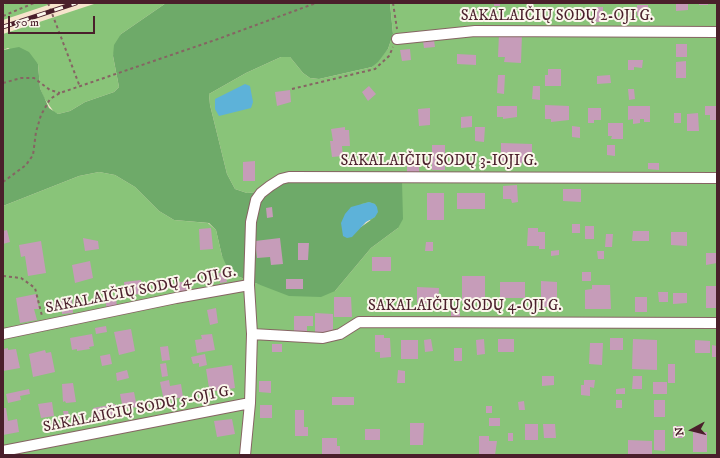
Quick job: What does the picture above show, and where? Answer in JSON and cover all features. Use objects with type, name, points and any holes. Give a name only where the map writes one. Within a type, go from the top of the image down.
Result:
[{"type":"street","name":"SAKALAIČIŲ SODŲ 2-OJI G.","points":[[397,39],[475,30],[717,32]]},
{"type":"street","name":"SAKALAIČIŲ SODŲ 3-IOJI G.","points":[[248,285],[251,222],[256,200],[261,193],[281,178],[717,178]]},
{"type":"street","name":"SAKALAIČIŲ SODŲ 4-OJI G.","points":[[3,334],[176,298],[248,285],[252,334],[322,338],[340,334],[359,322],[717,323]]},
{"type":"street","points":[[250,403],[252,334]]},
{"type":"street","name":"SAKALAIČIŲ SODŲ 5-OJI G.","points":[[3,451],[250,403],[245,455]]},
{"type":"path","points":[[3,16],[34,3]]},
{"type":"path","points":[[48,3],[80,86]]},
{"type":"path","points":[[3,182],[26,165],[32,155],[41,115],[50,99],[60,93],[218,39],[316,3]]},
{"type":"path","points":[[292,88],[376,69],[389,56],[397,39],[394,3]]},
{"type":"path","points":[[3,83],[21,78],[34,78],[50,90],[60,93]]},
{"type":"path","points":[[3,276],[21,278],[35,288],[41,308],[43,325]]},
{"type":"green space","points":[[7,3],[54,3],[3,20],[3,5]]},
{"type":"green space","points":[[97,3],[166,3],[121,34],[113,56],[119,87],[114,92],[85,102],[70,111],[58,114],[54,112],[44,98],[40,88],[38,64],[8,48],[3,50],[3,34]]},
{"type":"green space","points":[[166,3],[390,3],[393,34],[388,49],[372,67],[319,79],[310,78],[303,73],[290,57],[281,57],[246,73],[209,94],[210,105],[227,174],[235,189],[247,193],[268,191],[289,181],[402,181],[403,219],[398,228],[371,248],[335,291],[321,297],[289,296],[237,276],[227,267],[222,256],[216,230],[209,223],[174,220],[159,211],[135,187],[115,175],[99,172],[79,176],[3,206],[3,50],[19,47],[29,52],[38,64],[40,88],[49,108],[58,114],[70,111],[85,102],[114,92],[119,87],[113,56],[114,45],[121,34]],"holes":[[[369,202],[375,204],[375,217],[361,227],[361,204]]]},
{"type":"green space","points":[[390,3],[717,3],[717,455],[3,455],[3,206],[79,176],[99,172],[115,175],[135,187],[159,211],[174,220],[208,223],[216,230],[222,256],[237,276],[258,284],[335,291],[371,248],[398,228],[268,191],[247,193],[235,189],[227,174],[210,105],[209,94],[246,73],[281,57],[290,57],[303,73],[310,78],[319,79],[372,67],[388,49],[393,34]]},
{"type":"water","points":[[245,84],[250,86],[253,102],[251,108],[219,116],[215,109],[215,99]]},
{"type":"water","points":[[369,202],[375,204],[377,207],[378,212],[375,217],[366,222],[352,237],[347,238],[343,236],[341,223],[345,214],[351,207]]},
{"type":"building","points":[[494,3],[500,3],[500,6],[494,6]]},
{"type":"building","points":[[676,3],[688,3],[688,10],[676,11]]},
{"type":"building","points":[[699,3],[708,3],[708,5],[699,5]]},
{"type":"building","points":[[637,5],[648,5],[648,16],[637,16]]},
{"type":"building","points":[[594,7],[603,7],[603,22],[594,22]]},
{"type":"building","points":[[499,33],[522,34],[521,63],[504,62],[505,57],[498,57]]},
{"type":"building","points":[[434,40],[435,47],[424,48],[423,41]]},
{"type":"building","points":[[676,44],[687,44],[687,57],[676,57]]},
{"type":"building","points":[[410,49],[411,60],[402,61],[400,50]]},
{"type":"building","points":[[457,54],[476,55],[476,65],[457,64]]},
{"type":"building","points":[[628,60],[643,60],[642,68],[634,67],[634,70],[628,70]]},
{"type":"building","points":[[686,61],[686,78],[676,78],[676,62]]},
{"type":"building","points":[[548,69],[561,69],[561,86],[545,86],[545,75],[548,75]]},
{"type":"building","points":[[498,75],[505,75],[504,94],[497,93]]},
{"type":"building","points":[[610,75],[611,83],[597,84],[597,76]]},
{"type":"building","points":[[369,86],[376,94],[368,101],[362,92]]},
{"type":"building","points":[[533,86],[540,86],[540,100],[532,99]]},
{"type":"building","points":[[628,89],[634,89],[635,99],[629,100]]},
{"type":"building","points":[[290,90],[291,102],[277,106],[275,92]]},
{"type":"building","points":[[545,105],[569,106],[569,120],[551,122],[551,119],[545,119]]},
{"type":"building","points":[[497,106],[517,106],[517,117],[503,119],[503,117],[497,117]]},
{"type":"building","points":[[628,106],[650,106],[650,122],[644,122],[644,119],[640,119],[640,123],[633,124],[633,119],[628,120]]},
{"type":"building","points":[[705,106],[717,106],[717,120],[710,120],[710,115],[705,115]]},
{"type":"building","points":[[430,108],[430,125],[419,126],[418,109]]},
{"type":"building","points":[[588,108],[601,108],[601,120],[594,120],[594,123],[588,123]]},
{"type":"building","points":[[674,113],[681,113],[681,123],[674,123]]},
{"type":"building","points":[[698,113],[699,131],[687,131],[687,114]]},
{"type":"building","points":[[472,116],[472,127],[461,128],[461,117]]},
{"type":"building","points":[[608,123],[623,123],[623,139],[611,139],[612,136],[608,136]]},
{"type":"building","points":[[572,126],[580,127],[580,138],[572,137]]},
{"type":"building","points":[[345,127],[345,130],[349,130],[350,146],[342,146],[343,156],[332,157],[330,141],[333,141],[331,129]]},
{"type":"building","points":[[475,127],[485,127],[484,142],[475,141]]},
{"type":"building","points":[[501,143],[532,144],[532,161],[522,161],[522,164],[514,164],[514,161],[501,161]]},
{"type":"building","points":[[432,145],[445,145],[445,170],[432,170]]},
{"type":"building","points":[[607,145],[615,145],[615,156],[607,155]]},
{"type":"building","points":[[407,156],[419,156],[419,174],[407,174]]},
{"type":"building","points":[[255,161],[255,181],[243,181],[243,162]]},
{"type":"building","points":[[648,163],[659,163],[659,170],[648,169]]},
{"type":"building","points":[[517,185],[518,202],[512,203],[511,199],[503,199],[503,186]]},
{"type":"building","points":[[563,189],[581,189],[581,202],[563,201]]},
{"type":"building","points":[[427,193],[444,193],[444,220],[427,220]]},
{"type":"building","points":[[457,193],[485,193],[485,209],[457,209]]},
{"type":"building","points":[[272,207],[273,217],[267,218],[266,208]]},
{"type":"building","points":[[572,224],[580,224],[580,233],[572,233]]},
{"type":"building","points":[[585,226],[594,226],[594,239],[585,239]]},
{"type":"building","points":[[211,228],[213,249],[200,250],[199,229]]},
{"type":"building","points":[[528,228],[538,228],[538,232],[545,232],[545,249],[539,249],[539,246],[527,246]]},
{"type":"building","points":[[7,230],[10,242],[3,244],[3,231]]},
{"type":"building","points":[[633,231],[649,231],[649,241],[632,241]]},
{"type":"building","points":[[671,232],[687,232],[687,246],[671,245]]},
{"type":"building","points":[[606,234],[613,234],[612,247],[605,247]]},
{"type":"building","points":[[83,238],[98,241],[99,249],[85,251]]},
{"type":"building","points":[[280,238],[283,264],[271,265],[270,257],[257,258],[255,241]]},
{"type":"building","points":[[41,241],[46,273],[28,276],[25,256],[21,257],[19,245]]},
{"type":"building","points":[[426,242],[433,242],[433,251],[425,251]]},
{"type":"building","points":[[298,243],[309,243],[308,260],[298,260]]},
{"type":"building","points":[[559,250],[559,255],[551,256],[551,251]]},
{"type":"building","points":[[597,251],[604,251],[604,259],[598,259]]},
{"type":"building","points":[[706,253],[717,253],[717,263],[706,265]]},
{"type":"building","points":[[372,257],[391,257],[391,271],[372,271]]},
{"type":"building","points":[[90,261],[93,278],[75,283],[72,265]]},
{"type":"building","points":[[225,272],[227,282],[220,283],[219,273]]},
{"type":"building","points":[[582,272],[591,272],[591,281],[582,281]]},
{"type":"building","points":[[462,276],[485,276],[485,301],[462,301]]},
{"type":"building","points":[[286,279],[303,279],[303,289],[286,289]]},
{"type":"building","points":[[141,280],[142,294],[125,295],[124,282]]},
{"type":"building","points":[[189,281],[190,292],[177,294],[175,283]]},
{"type":"building","points":[[541,281],[557,282],[557,307],[544,307],[544,300],[541,300]]},
{"type":"building","points":[[500,282],[525,282],[525,298],[500,298]]},
{"type":"building","points":[[592,285],[610,285],[611,309],[585,309],[585,290],[592,289]]},
{"type":"building","points":[[706,286],[717,286],[717,308],[706,308]]},
{"type":"building","points":[[417,287],[439,288],[438,304],[417,303]]},
{"type":"building","points":[[658,292],[668,292],[668,302],[659,302]]},
{"type":"building","points":[[673,293],[687,293],[687,303],[673,304]]},
{"type":"building","points":[[36,294],[39,309],[34,309],[37,320],[20,323],[16,298]]},
{"type":"building","points":[[116,297],[117,308],[107,310],[105,299]]},
{"type":"building","points":[[334,297],[351,297],[352,317],[334,317]]},
{"type":"building","points":[[635,297],[647,297],[647,312],[635,312]]},
{"type":"building","points":[[72,298],[73,313],[62,314],[61,299]]},
{"type":"building","points":[[216,308],[218,323],[210,325],[207,310]]},
{"type":"building","points":[[451,309],[460,309],[460,319],[451,318]]},
{"type":"building","points":[[315,313],[333,314],[333,333],[315,333]]},
{"type":"building","points":[[294,316],[313,316],[313,326],[307,326],[307,332],[294,332]]},
{"type":"building","points":[[106,326],[107,332],[96,334],[95,328]]},
{"type":"building","points":[[131,329],[135,351],[119,355],[114,332]]},
{"type":"building","points":[[92,334],[94,346],[89,347],[90,349],[77,351],[77,349],[72,350],[70,338]]},
{"type":"building","points":[[212,334],[215,350],[197,353],[195,340],[202,339],[201,335]]},
{"type":"building","points":[[375,335],[384,335],[384,338],[390,338],[391,357],[380,358],[380,352],[375,352]]},
{"type":"building","points":[[610,338],[623,338],[623,350],[610,350]]},
{"type":"building","points":[[431,339],[433,351],[425,352],[424,340]]},
{"type":"building","points":[[484,339],[485,354],[477,355],[476,340]]},
{"type":"building","points":[[498,339],[514,339],[514,352],[498,352]]},
{"type":"building","points":[[633,339],[657,340],[657,370],[632,369]]},
{"type":"building","points":[[401,340],[418,340],[418,359],[401,359]]},
{"type":"building","points":[[695,340],[710,341],[710,353],[695,353]]},
{"type":"building","points":[[590,343],[603,343],[602,365],[589,364]]},
{"type":"building","points":[[272,344],[282,344],[282,352],[272,352]]},
{"type":"building","points":[[712,345],[717,346],[717,357],[712,357]]},
{"type":"building","points":[[168,346],[170,360],[162,361],[160,347]]},
{"type":"building","points":[[8,348],[8,350],[16,349],[20,368],[3,371],[3,349]]},
{"type":"building","points":[[454,348],[462,348],[462,361],[454,361]]},
{"type":"building","points":[[45,350],[46,353],[51,352],[55,372],[33,377],[29,354]]},
{"type":"building","points":[[110,354],[112,364],[102,366],[100,356]]},
{"type":"building","points":[[205,354],[207,365],[199,367],[199,363],[193,364],[191,357]]},
{"type":"building","points":[[166,363],[168,376],[162,377],[160,364]]},
{"type":"building","points":[[668,364],[675,364],[675,383],[668,383]]},
{"type":"building","points":[[232,365],[235,388],[215,391],[215,387],[209,388],[206,369]]},
{"type":"building","points":[[127,370],[129,378],[117,381],[116,373]]},
{"type":"building","points":[[398,370],[405,371],[405,383],[397,383]]},
{"type":"building","points":[[542,376],[554,376],[554,385],[542,386]]},
{"type":"building","points":[[633,376],[642,376],[642,389],[632,389]]},
{"type":"building","points":[[169,380],[170,386],[181,384],[183,397],[164,401],[160,382]]},
{"type":"building","points":[[584,380],[595,380],[594,388],[590,387],[590,396],[581,395],[581,385],[584,385]]},
{"type":"building","points":[[259,381],[271,381],[271,393],[259,392]]},
{"type":"building","points":[[653,382],[667,382],[667,394],[653,394]]},
{"type":"building","points":[[73,383],[76,402],[63,402],[62,384]]},
{"type":"building","points":[[625,388],[625,394],[616,394],[616,389]]},
{"type":"building","points":[[29,389],[30,394],[20,396],[21,400],[8,403],[6,394]]},
{"type":"building","points":[[134,392],[137,407],[123,409],[120,394]]},
{"type":"building","points":[[332,397],[354,397],[354,405],[332,405]]},
{"type":"building","points":[[616,400],[622,400],[622,408],[616,408]]},
{"type":"building","points":[[654,400],[665,400],[665,417],[654,417]]},
{"type":"building","points":[[524,401],[525,410],[519,410],[518,402]]},
{"type":"building","points":[[52,402],[54,416],[41,418],[38,404]]},
{"type":"building","points":[[115,404],[118,417],[95,421],[93,408]]},
{"type":"building","points":[[260,405],[272,405],[272,418],[260,418]]},
{"type":"building","points":[[486,406],[492,406],[492,413],[486,413]]},
{"type":"building","points":[[3,408],[6,408],[8,421],[17,419],[19,432],[3,435]]},
{"type":"building","points":[[295,410],[304,410],[304,427],[308,427],[308,436],[295,436]]},
{"type":"building","points":[[63,411],[68,411],[70,420],[65,421]]},
{"type":"building","points":[[489,418],[500,418],[500,426],[489,426]]},
{"type":"building","points":[[232,419],[235,434],[217,437],[214,421]]},
{"type":"building","points":[[410,423],[424,423],[423,445],[410,445]]},
{"type":"building","points":[[525,424],[538,424],[538,440],[525,440]]},
{"type":"building","points":[[543,424],[555,424],[556,438],[544,438]]},
{"type":"building","points":[[673,426],[684,426],[683,438],[673,438]]},
{"type":"building","points":[[365,429],[380,429],[380,440],[365,440]]},
{"type":"building","points":[[654,430],[665,430],[665,451],[654,450]]},
{"type":"building","points":[[693,432],[707,432],[707,452],[693,452]]},
{"type":"building","points":[[508,433],[513,433],[513,441],[508,441]]},
{"type":"building","points":[[479,436],[489,436],[489,441],[497,441],[495,455],[479,455]]},
{"type":"building","points":[[322,438],[337,438],[337,446],[340,446],[340,455],[322,454]]},
{"type":"building","points":[[628,440],[652,441],[652,455],[628,455]]},
{"type":"railway","points":[[3,27],[76,3]]}]
